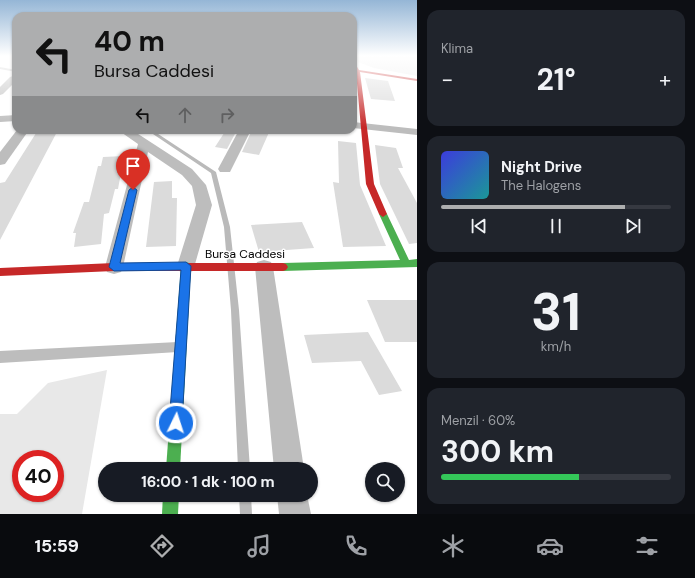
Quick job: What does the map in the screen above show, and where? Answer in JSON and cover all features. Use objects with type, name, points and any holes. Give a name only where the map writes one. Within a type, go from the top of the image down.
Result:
[{"type":"street","points":[[0,92],[12,82]]},
{"type":"street","points":[[357,98],[358,126],[370,184],[406,264]]},
{"type":"street","points":[[0,119],[12,118]]},
{"type":"street","points":[[358,126],[417,132]]},
{"type":"street","points":[[0,161],[20,134]]},
{"type":"street","points":[[130,134],[187,172],[199,185],[204,206],[186,266],[173,462]]},
{"type":"street","points":[[225,169],[243,134]]},
{"type":"street","points":[[114,267],[144,143]]},
{"type":"street","name":"Bursa Caddesi","points":[[0,272],[114,267],[258,267],[417,263]]},
{"type":"street","points":[[258,267],[288,462]]},
{"type":"street","points":[[170,514],[171,502]]},
{"type":"street","points":[[293,502],[295,514]]},
{"type":"lane","points":[[0,357],[181,347]]},
{"type":"shaded area","points":[[107,370],[82,514],[0,514],[0,414],[17,414],[48,383]]},
{"type":"building","points":[[366,80],[388,81],[395,101],[371,99]]},
{"type":"building","points":[[35,134],[56,134],[0,240],[0,183],[5,182]]},
{"type":"building","points":[[223,134],[235,134],[227,149],[215,147]]},
{"type":"building","points":[[250,134],[268,134],[259,155],[242,152]]},
{"type":"building","points":[[338,141],[356,143],[360,185],[386,246],[343,247],[333,182],[339,183]]},
{"type":"building","points":[[375,145],[396,148],[403,168],[398,168],[417,203],[417,243],[409,244],[380,184]]},
{"type":"building","points":[[124,156],[118,189],[115,189],[109,213],[104,214],[101,244],[74,247],[76,233],[73,233],[84,202],[89,202],[98,166],[101,166],[103,157]]},
{"type":"building","points":[[172,181],[172,198],[177,198],[176,246],[146,247],[154,182]]},
{"type":"building","points":[[302,222],[314,248],[259,252],[251,225]]},
{"type":"building","points":[[367,300],[417,300],[417,342],[385,342]]},
{"type":"building","points":[[368,332],[402,391],[379,395],[361,361],[312,363],[304,335]]},
{"type":"waterway","points":[[155,134],[213,172],[227,227],[235,310],[244,462]]},
{"type":"waterway","points":[[245,502],[246,514]]},
{"type":"traffic: fast","points":[[383,214],[406,264]]},
{"type":"traffic: fast","points":[[283,267],[417,263]]},
{"type":"traffic: fast","points":[[173,462],[186,266]]},
{"type":"traffic: fast","points":[[170,514],[171,502]]},
{"type":"traffic: jam","points":[[359,80],[370,184],[383,214]]},
{"type":"traffic: jam","points":[[0,272],[114,267],[283,267]]},
{"type":"route","points":[[133,190],[114,267],[186,266],[176,423]]}]
